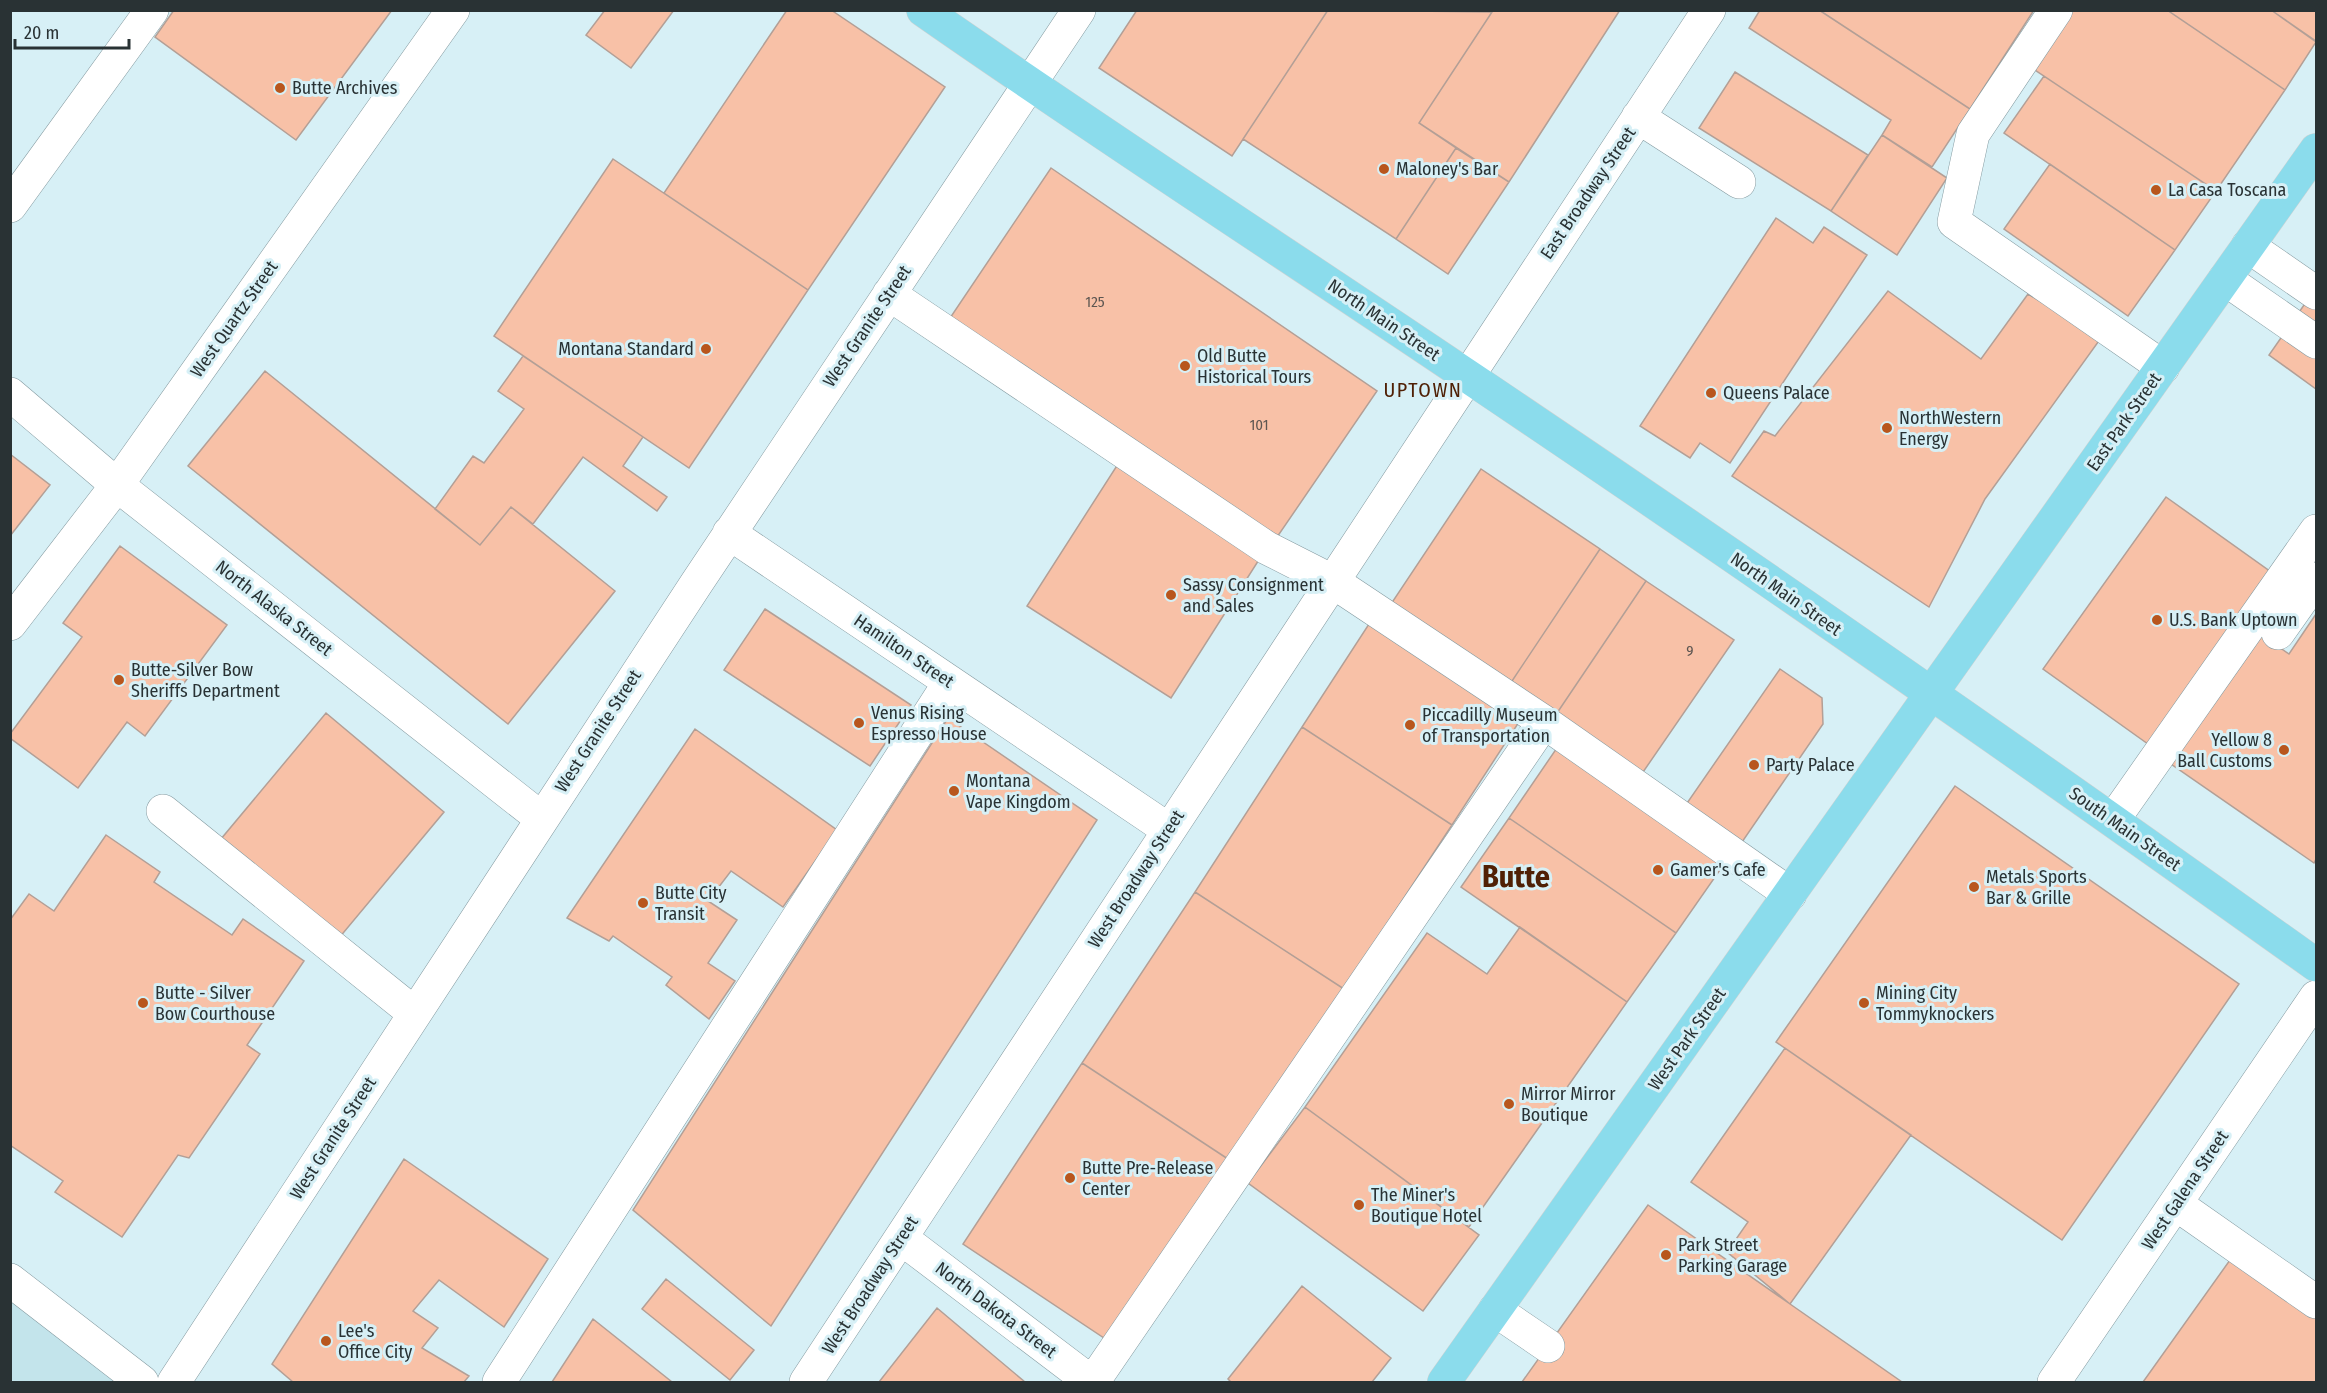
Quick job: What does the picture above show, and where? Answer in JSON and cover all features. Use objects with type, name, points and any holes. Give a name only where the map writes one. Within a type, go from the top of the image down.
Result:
[{"type":"main road","name":"North Main Street","points":[[923,10],[1030,85],[1467,375],[1931,694]]},
{"type":"main road","name":"East Park Street","points":[[1931,694],[2316,150]]},
{"type":"main road","name":"South Main Street","points":[[1931,694],[2316,965]]},
{"type":"main road","name":"West Park Street","points":[[1444,1383],[1931,694]]},
{"type":"street","points":[[10,206],[152,10]]},
{"type":"street","name":"West Quartz Street","points":[[10,624],[117,485],[453,10]]},
{"type":"street","name":"West Granite Street","points":[[174,1383],[729,532],[1078,10]]},
{"type":"street","name":"East Broadway Street","points":[[1467,375],[1708,10]]},
{"type":"street","points":[[2056,10],[1973,134],[1954,222],[2163,366]]},
{"type":"street","points":[[1638,117],[1739,182]]},
{"type":"street","points":[[2243,254],[2316,268]]},
{"type":"street","points":[[2243,254],[2316,293]]},
{"type":"street","points":[[2243,254],[2316,317]]},
{"type":"street","points":[[2243,254],[2316,342]]},
{"type":"street","points":[[889,294],[1267,548],[1332,581],[1544,722],[1790,894]]},
{"type":"street","name":"West Broadway Street","points":[[806,1383],[1467,375]]},
{"type":"street","name":"North Alaska Street","points":[[10,394],[117,485],[541,818]]},
{"type":"street","points":[[2113,820],[2316,531]]},
{"type":"street","name":"Hamilton Street","points":[[729,532],[1169,830]]},
{"type":"street","points":[[2278,633],[2316,579]]},
{"type":"street","points":[[499,1383],[950,682]]},
{"type":"street","points":[[1092,1383],[1544,722]]},
{"type":"street","points":[[163,811],[414,1013]]},
{"type":"street","name":"West Galena Street","points":[[2054,1383],[2316,997]]},
{"type":"street","points":[[2176,1204],[2316,1302]]},
{"type":"street","name":"North Dakota Street","points":[[901,1238],[1092,1383]]},
{"type":"street","points":[[10,1280],[142,1383]]},
{"type":"street","points":[[1495,1310],[1548,1346]]},
{"type":"shaded area","points":[[11,1280],[142,1382],[11,1382]]},
{"type":"building","name":"Butte Archives","points":[[174,10],[392,10],[296,140],[155,37]]},
{"type":"building","points":[[605,10],[674,10],[631,68],[586,35]]},
{"type":"building","points":[[787,10],[831,10],[945,87],[808,290],[664,193]]},
{"type":"building","points":[[1137,10],[1328,10],[1232,156],[1099,68]]},
{"type":"building","points":[[1328,10],[1492,12],[1419,123],[1456,148],[1396,239],[1243,139]]},
{"type":"building","points":[[1490,10],[1620,10],[1509,182],[1419,123],[1492,12]]},
{"type":"building","points":[[1760,10],[1819,10],[1970,109],[1932,167],[1882,135],[1891,120],[1749,28]]},
{"type":"building","points":[[1819,10],[2034,10],[1970,109]]},
{"type":"building","points":[[2070,10],[2167,10],[2285,90],[2216,191],[2032,68]]},
{"type":"building","points":[[2167,10],[2271,10],[2316,42],[2285,90]]},
{"type":"building","points":[[2271,10],[2316,10],[2316,41]]},
{"type":"building","points":[[1735,72],[1868,155],[1831,211],[1699,128]]},
{"type":"building","points":[[2044,76],[2216,191],[2175,250],[2004,133]]},
{"type":"building","points":[[1882,135],[1947,178],[1897,255],[1831,211]]},
{"type":"building","points":[[1456,148],[1509,182],[1448,274],[1396,239]]},
{"type":"building","points":[[613,159],[808,290],[689,468],[494,336]]},
{"type":"building","points":[[2050,164],[2175,250],[2128,316],[2004,229]]},
{"type":"building","points":[[1051,168],[1377,391],[1273,543],[948,321]]},
{"type":"building","points":[[1776,218],[1813,243],[1824,227],[1867,255],[1730,463],[1700,443],[1690,458],[1640,426]]},
{"type":"building","points":[[2316,288],[2316,389],[2269,355]]},
{"type":"building","points":[[1888,291],[1981,359],[2028,294],[2101,338],[1985,499],[1929,607],[1732,476],[1764,431],[1775,436]]},
{"type":"building","points":[[523,356],[643,437],[623,466],[667,497],[657,511],[583,457],[533,524],[511,507],[480,545],[435,509],[473,456],[484,463],[524,409],[498,391]]},
{"type":"building","points":[[265,371],[480,545],[511,507],[615,591],[508,724],[188,466]]},
{"type":"building","points":[[10,454],[50,485],[10,536]]},
{"type":"building","points":[[1118,464],[1262,555],[1171,698],[1027,606]]},
{"type":"building","points":[[1481,469],[1600,549],[1508,687],[1389,607]]},
{"type":"building","name":"U.S. Bank Uptown","points":[[2166,497],[2271,572],[2148,744],[2043,669]]},
{"type":"building","name":"Butte-Silver Bow Sheriffs Department","points":[[120,546],[227,625],[145,736],[127,722],[78,788],[10,738],[10,734],[82,637],[63,623]]},
{"type":"building","points":[[1600,549],[1646,581],[1555,716],[1508,687]]},
{"type":"building","points":[[1646,581],[1734,640],[1641,775],[1555,716]]},
{"type":"building","points":[[765,609],[911,705],[870,766],[724,670]]},
{"type":"building","points":[[2316,614],[2316,859],[2314,863],[2171,764],[2262,635],[2289,654]]},
{"type":"building","name":"Piccadilly Museum of Transportation","points":[[1369,624],[1519,722],[1452,825],[1302,727]]},
{"type":"building","name":"Party Palace","points":[[1780,669],[1822,698],[1823,724],[1740,845],[1685,806]]},
{"type":"building","points":[[326,713],[444,812],[339,938],[221,839]]},
{"type":"building","points":[[948,718],[1097,820],[771,1326],[633,1210]]},
{"type":"building","points":[[1302,727],[1452,825],[1344,989],[1195,892]]},
{"type":"building","points":[[695,729],[837,830],[783,907],[731,871],[708,901],[737,920],[708,963],[735,981],[709,1019],[666,985],[672,977],[613,936],[609,941],[567,918]]},
{"type":"building","points":[[1561,742],[1729,857],[1676,933],[1509,818]]},
{"type":"building","points":[[1955,786],[2239,984],[2062,1240],[1776,1042]]},
{"type":"building","points":[[1509,818],[1676,933],[1627,1002],[1461,887]]},
{"type":"building","name":"Butte - Silver Bow Courthouse","points":[[106,835],[160,872],[154,882],[232,935],[243,919],[304,961],[247,1045],[260,1054],[189,1158],[178,1155],[122,1237],[55,1192],[63,1181],[10,1145],[10,920],[29,894],[54,911]]},
{"type":"building","points":[[1195,892],[1344,989],[1231,1161],[1082,1063]]},
{"type":"building","points":[[1520,927],[1627,1002],[1469,1227],[1305,1107],[1427,933],[1487,974]]},
{"type":"building","points":[[1785,1048],[1911,1135],[1790,1304],[1727,1252],[1748,1222],[1691,1182]]},
{"type":"building","points":[[1082,1063],[1231,1161],[1110,1342],[963,1244]]},
{"type":"building","name":"The Miner's Boutique Hotel","points":[[1305,1107],[1479,1235],[1423,1311],[1248,1183]]},
{"type":"building","points":[[404,1159],[548,1259],[504,1327],[439,1280],[413,1311],[438,1328],[422,1348],[469,1376],[464,1382],[293,1382],[272,1364]]},
{"type":"building","name":"Park Street Parking Garage","points":[[1648,1205],[1790,1304],[1902,1382],[1522,1382]]},
{"type":"building","points":[[2235,1253],[2316,1310],[2316,1382],[2143,1382]]},
{"type":"building","points":[[666,1279],[754,1350],[730,1380],[642,1309]]},
{"type":"building","points":[[1302,1286],[1391,1358],[1372,1382],[1231,1382],[1228,1379]]},
{"type":"building","points":[[937,1308],[1025,1382],[879,1382]]},
{"type":"building","points":[[593,1319],[672,1382],[552,1382]]},
{"type":"place","name":"Butte Archives","points":[[280,88]]},
{"type":"place","name":"Maloney's Bar","points":[[1384,169]]},
{"type":"place","name":"La Casa Toscana","points":[[2156,190]]},
{"type":"place","name":"Montana Standard","points":[[706,349]]},
{"type":"place","name":"Old Butte Historical Tours","points":[[1185,366]]},
{"type":"place","name":"Queens Palace","points":[[1711,393]]},
{"type":"place","name":"NorthWestern Energy","points":[[1887,428]]},
{"type":"place","name":"Sassy Consignment and Sales","points":[[1171,595]]},
{"type":"place","name":"U.S. Bank Uptown","points":[[2157,620]]},
{"type":"place","name":"Butte-Silver Bow Sheriffs Department","points":[[119,680]]},
{"type":"place","name":"Venus Rising Espresso House","points":[[859,723]]},
{"type":"place","name":"Piccadilly Museum of Transportation","points":[[1410,725]]},
{"type":"place","name":"Yellow 8 Ball Customs","points":[[2284,750]]},
{"type":"place","name":"Party Palace","points":[[1754,765]]},
{"type":"place","name":"Montana Vape Kingdom","points":[[954,791]]},
{"type":"place","name":"Gamer's Cafe","points":[[1658,870]]},
{"type":"place","name":"Metals Sports Bar & Grille","points":[[1974,887]]},
{"type":"place","name":"Butte City Transit","points":[[643,903]]},
{"type":"place","name":"Butte - Silver Bow Courthouse","points":[[143,1003]]},
{"type":"place","name":"Mining City Tommyknockers","points":[[1864,1003]]},
{"type":"place","name":"Mirror Mirror Boutique","points":[[1509,1104]]},
{"type":"place","name":"Butte Pre-Release Center","points":[[1070,1178]]},
{"type":"place","name":"The Miner's Boutique Hotel","points":[[1359,1205]]},
{"type":"place","name":"Park Street Parking Garage","points":[[1666,1255]]},
{"type":"place","name":"Lee's Office City","points":[[326,1341]]},
{"type":"district","name":"UPTOWN","points":[[1423,390]]},
{"type":"district","name":"Butte","points":[[1516,877]]}]
